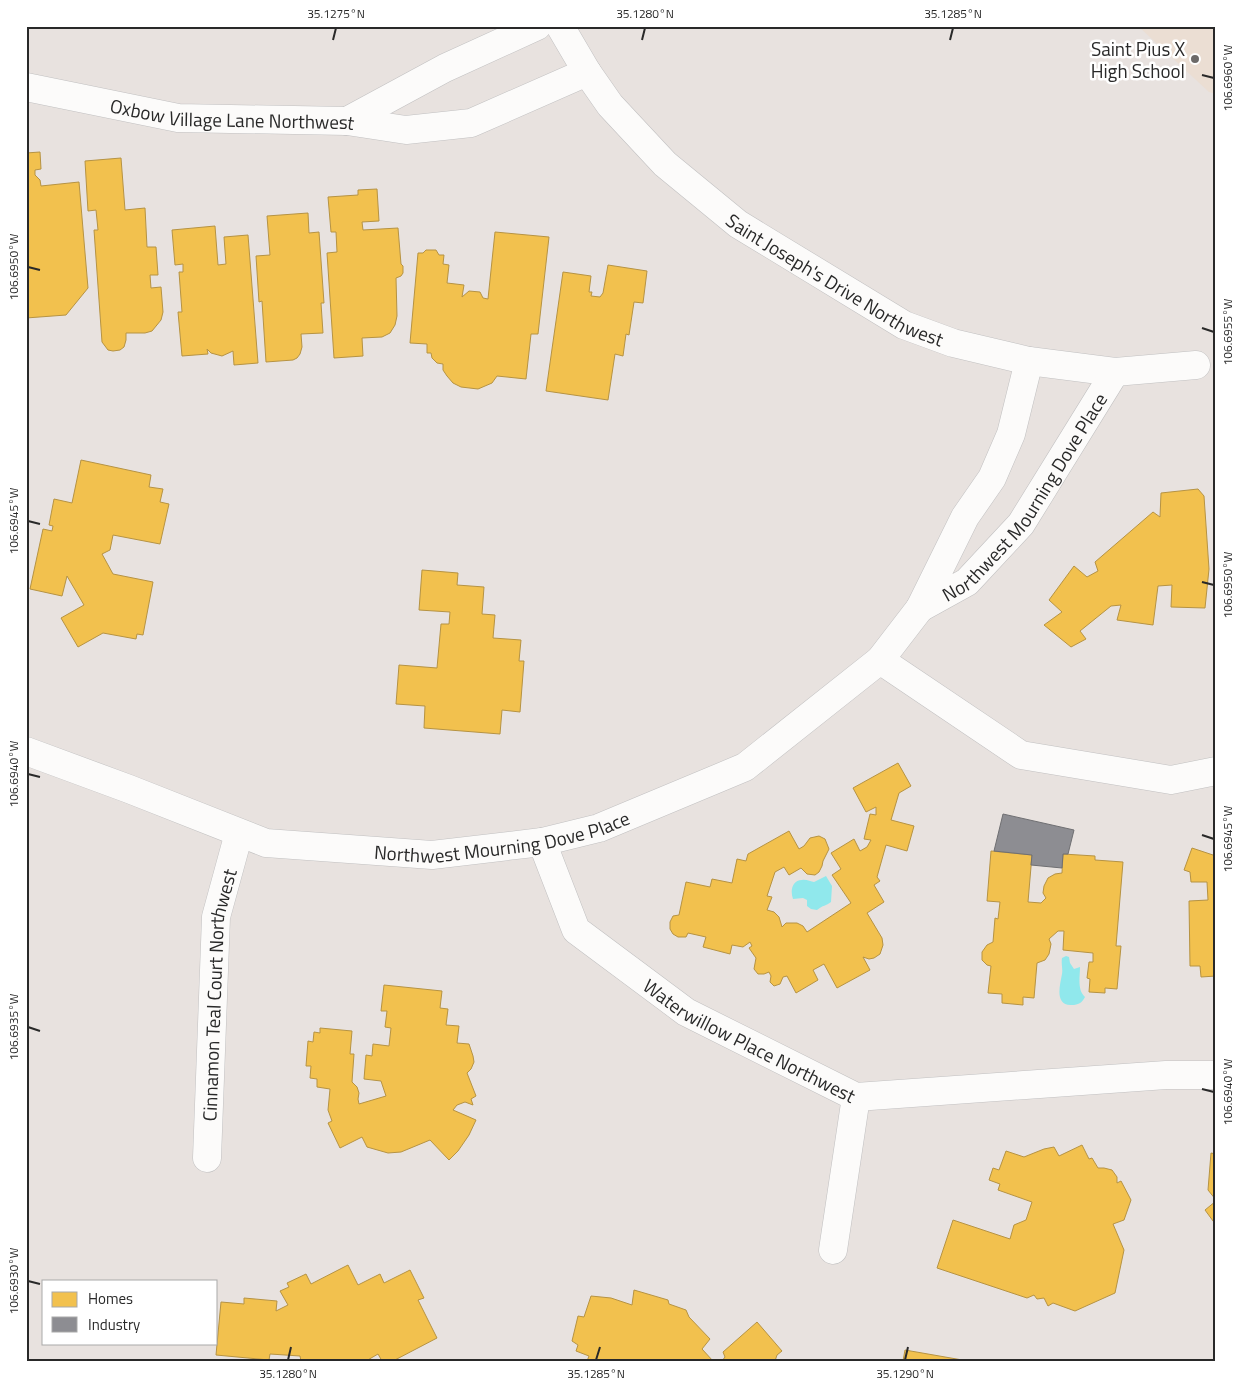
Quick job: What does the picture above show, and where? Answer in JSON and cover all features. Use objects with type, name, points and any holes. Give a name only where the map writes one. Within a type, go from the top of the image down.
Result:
[{"type":"street","name":"Oxbow Village Lane Northwest","points":[[26,87],[178,118],[347,121],[445,68],[537,26]]},
{"type":"street","name":"Saint Joseph's Drive Northwest","points":[[560,26],[610,106],[665,164],[738,224],[904,326],[953,343],[1029,361],[1115,372],[1196,365]]},
{"type":"street","points":[[347,121],[406,130],[471,123],[587,72]]},
{"type":"street","name":"Northwest Mourning Dove Place","points":[[26,752],[129,789],[266,843],[432,855],[542,842],[600,828],[745,767],[880,660],[920,608],[965,517],[992,478],[1011,434],[1029,361]]},
{"type":"street","name":"Northwest Mourning Dove Place","points":[[920,608],[967,582],[1022,524],[1115,372]]},
{"type":"street","points":[[880,660],[1021,755],[1170,780],[1216,770]]},
{"type":"street","name":"Cinnamon Teal Court Northwest","points":[[207,1158],[216,917],[239,833]]},
{"type":"street","name":"Waterwillow Place Northwest","points":[[542,842],[576,930],[686,1012],[856,1097],[1166,1075],[1216,1075]]},
{"type":"street","points":[[833,1250],[856,1097]]},
{"type":"shaded area","name":"Saint Pius X High School","points":[[1138,26],[1216,26],[1216,94],[1209,92]]},
{"type":"water","points":[[826,876],[832,886],[831,902],[817,910],[807,906],[807,900],[803,898],[793,899],[792,889],[796,882],[804,880],[814,882]]},
{"type":"water","points":[[1069,957],[1074,969],[1080,967],[1080,987],[1085,997],[1076,1005],[1066,1004],[1060,999],[1062,958]]},
{"type":"building: Homes","points":[[40,152],[41,169],[35,170],[35,175],[40,180],[41,186],[79,182],[88,288],[66,315],[26,318],[26,153]]},
{"type":"building: Homes","points":[[121,158],[125,210],[145,208],[147,247],[156,247],[158,275],[150,275],[151,288],[161,287],[163,312],[161,320],[152,331],[126,333],[124,347],[113,351],[108,350],[102,342],[94,230],[98,230],[96,210],[88,211],[85,161]]},
{"type":"building: Homes","points":[[377,189],[379,221],[362,222],[363,230],[398,228],[403,273],[396,278],[397,316],[395,325],[390,333],[382,337],[362,338],[363,356],[334,358],[327,253],[337,252],[336,232],[331,232],[328,197],[358,195],[358,190]]},
{"type":"building: Homes","points":[[308,213],[309,233],[319,232],[324,303],[321,303],[323,333],[301,334],[302,347],[297,358],[266,362],[262,301],[259,302],[256,256],[270,255],[267,216]]},
{"type":"building: Homes","points":[[215,226],[218,265],[226,264],[224,237],[248,235],[258,363],[234,365],[233,351],[222,356],[211,353],[207,349],[208,354],[182,356],[178,312],[182,312],[179,272],[183,272],[183,264],[175,265],[172,230]]},
{"type":"building: Homes","points":[[495,232],[549,237],[538,334],[531,334],[526,379],[497,376],[492,383],[478,389],[461,387],[453,383],[447,376],[443,370],[443,364],[437,363],[432,358],[431,353],[427,353],[427,344],[410,343],[418,253],[423,253],[426,250],[436,250],[439,255],[444,255],[443,264],[449,265],[447,283],[464,285],[462,297],[469,291],[480,292],[483,298],[488,299]]},
{"type":"building: Homes","points":[[608,265],[647,271],[643,303],[634,302],[629,335],[626,334],[623,356],[615,354],[608,400],[546,391],[563,272],[591,276],[589,292],[592,292],[591,296],[600,297],[603,293]]},
{"type":"building: Homes","points":[[81,460],[151,475],[149,487],[163,489],[160,502],[169,504],[160,544],[113,535],[110,550],[102,554],[113,574],[153,582],[143,635],[137,634],[136,639],[103,633],[78,647],[61,618],[84,605],[67,576],[62,596],[30,589],[43,529],[52,531],[53,526],[49,525],[54,499],[72,503]]},
{"type":"building: Homes","points":[[1198,489],[1204,496],[1209,569],[1205,608],[1171,607],[1172,585],[1158,586],[1153,625],[1117,620],[1121,605],[1111,606],[1080,631],[1086,639],[1071,647],[1044,625],[1062,612],[1049,600],[1074,566],[1087,577],[1098,571],[1095,562],[1153,512],[1160,517],[1161,493]]},
{"type":"building: Homes","points":[[422,570],[458,573],[457,585],[484,587],[482,614],[495,615],[493,638],[521,640],[519,661],[524,661],[520,712],[502,710],[500,734],[424,728],[425,706],[396,704],[399,665],[437,668],[441,624],[449,624],[450,612],[419,610]]},
{"type":"building: Homes","points":[[898,763],[911,786],[899,793],[891,820],[914,826],[907,851],[886,845],[877,877],[880,881],[874,885],[884,902],[867,913],[882,938],[883,945],[880,954],[874,958],[863,957],[870,970],[837,988],[824,964],[813,970],[818,980],[796,993],[787,976],[783,977],[780,984],[774,986],[770,982],[771,976],[769,972],[758,974],[754,969],[756,958],[749,948],[752,946],[750,942],[743,947],[732,945],[730,954],[703,947],[706,937],[688,933],[686,937],[678,937],[673,934],[670,929],[670,922],[673,916],[679,915],[686,882],[710,887],[712,879],[732,883],[737,859],[746,861],[748,854],[789,831],[799,849],[810,838],[819,836],[825,839],[829,849],[819,872],[815,875],[807,874],[801,868],[789,875],[784,867],[775,872],[767,896],[772,897],[767,910],[774,912],[779,917],[782,927],[786,923],[797,923],[803,926],[807,932],[851,903],[832,875],[841,869],[831,853],[854,839],[860,851],[867,847],[871,840],[864,839],[870,814],[876,815],[876,807],[866,812],[853,788]]},
{"type":"building: Homes","points":[[1192,848],[1216,856],[1216,976],[1201,977],[1200,966],[1190,966],[1189,901],[1208,900],[1207,882],[1191,882],[1190,872],[1184,870]]},
{"type":"building: Homes","points":[[991,851],[1032,855],[1028,902],[1041,903],[1046,898],[1043,893],[1044,886],[1048,878],[1062,873],[1063,854],[1095,856],[1095,860],[1123,862],[1116,946],[1121,946],[1117,989],[1105,988],[1105,993],[1089,992],[1090,979],[1087,978],[1089,962],[1093,962],[1093,953],[1063,950],[1064,931],[1058,931],[1049,939],[1051,944],[1049,954],[1045,960],[1037,963],[1034,998],[1023,997],[1023,1005],[1002,1003],[1002,994],[988,993],[991,966],[982,960],[982,952],[987,945],[993,942],[995,918],[998,919],[1000,902],[987,901]]},
{"type":"building: Homes","points":[[384,985],[442,991],[440,1008],[448,1009],[446,1025],[459,1026],[457,1043],[469,1044],[474,1062],[467,1073],[476,1096],[471,1099],[473,1105],[465,1102],[457,1105],[453,1110],[476,1120],[469,1135],[449,1160],[430,1140],[401,1152],[388,1153],[367,1147],[362,1137],[340,1148],[328,1123],[332,1121],[328,1110],[330,1089],[317,1087],[317,1079],[310,1078],[311,1066],[306,1066],[308,1041],[313,1042],[314,1032],[320,1033],[320,1028],[352,1031],[350,1054],[354,1054],[352,1082],[357,1087],[359,1093],[359,1104],[386,1096],[381,1081],[364,1079],[366,1055],[372,1056],[373,1044],[389,1046],[391,1028],[385,1027],[387,1011],[381,1011]]},
{"type":"building: Homes","points":[[1082,1145],[1089,1159],[1092,1158],[1098,1168],[1112,1170],[1117,1177],[1117,1183],[1121,1181],[1131,1200],[1124,1220],[1113,1224],[1124,1250],[1115,1293],[1075,1311],[1053,1303],[1048,1306],[1044,1298],[1037,1299],[1034,1295],[1027,1298],[937,1268],[953,1220],[1010,1239],[1014,1225],[1026,1220],[1032,1202],[998,1190],[1000,1184],[989,1180],[993,1168],[999,1170],[1006,1151],[1024,1157],[1054,1147],[1059,1156]]},
{"type":"building: Homes","points":[[1211,1153],[1216,1154],[1216,1200],[1208,1190]]},
{"type":"building: Homes","points":[[1216,1201],[1216,1225],[1205,1210]]},
{"type":"building: Homes","points":[[348,1265],[358,1285],[380,1274],[384,1283],[410,1270],[424,1298],[418,1300],[437,1338],[393,1361],[382,1361],[378,1354],[366,1361],[301,1361],[300,1356],[270,1354],[269,1360],[216,1355],[221,1302],[244,1304],[244,1298],[277,1301],[276,1311],[288,1305],[280,1291],[289,1287],[287,1283],[306,1274],[311,1284]]},
{"type":"building: Homes","points":[[634,1290],[668,1300],[669,1304],[686,1310],[689,1317],[710,1339],[702,1349],[713,1361],[587,1361],[589,1356],[576,1351],[578,1345],[572,1341],[578,1316],[584,1317],[591,1296],[611,1298],[632,1305]]},
{"type":"building: Homes","points":[[757,1322],[782,1351],[777,1355],[775,1361],[722,1361],[725,1357],[723,1352]]},
{"type":"building: Homes","points":[[905,1350],[968,1361],[903,1361]]},
{"type":"building: Industry","points":[[1003,814],[1074,830],[1068,854],[1063,854],[1062,868],[1031,865],[1032,855],[994,851]]},
{"type":"place","name":"Saint Pius X High School","points":[[1195,59]]}]
